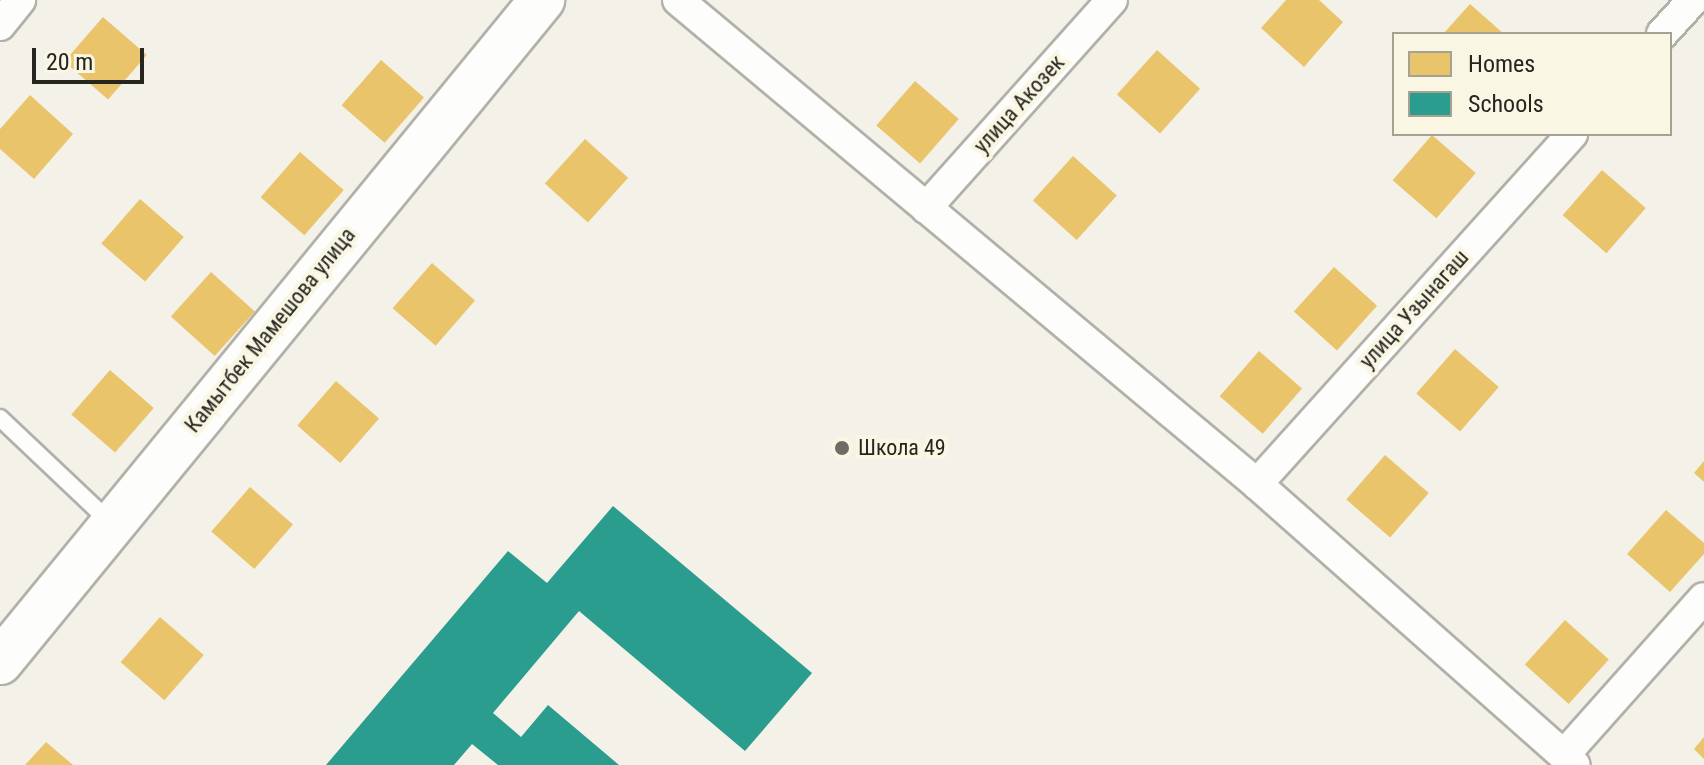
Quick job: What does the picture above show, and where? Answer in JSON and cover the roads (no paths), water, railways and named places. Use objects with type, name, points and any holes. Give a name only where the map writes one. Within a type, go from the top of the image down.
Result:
[{"type":"street","points":[[0,25],[20,0]]},
{"type":"street","name":"Камытбек Мамешова улица","points":[[0,662],[542,0]]},
{"type":"street","points":[[678,0],[1257,484],[1569,760],[1704,598]]},
{"type":"street","name":"улица Акозек","points":[[926,208],[1112,0]]},
{"type":"street","points":[[1664,32],[1693,0]]},
{"type":"street","name":"улица Узынагаш","points":[[1257,484],[1570,136]]},
{"type":"lane","points":[[0,418],[111,523]]},
{"type":"place","name":"Школа 49","points":[[842,448]]}]
